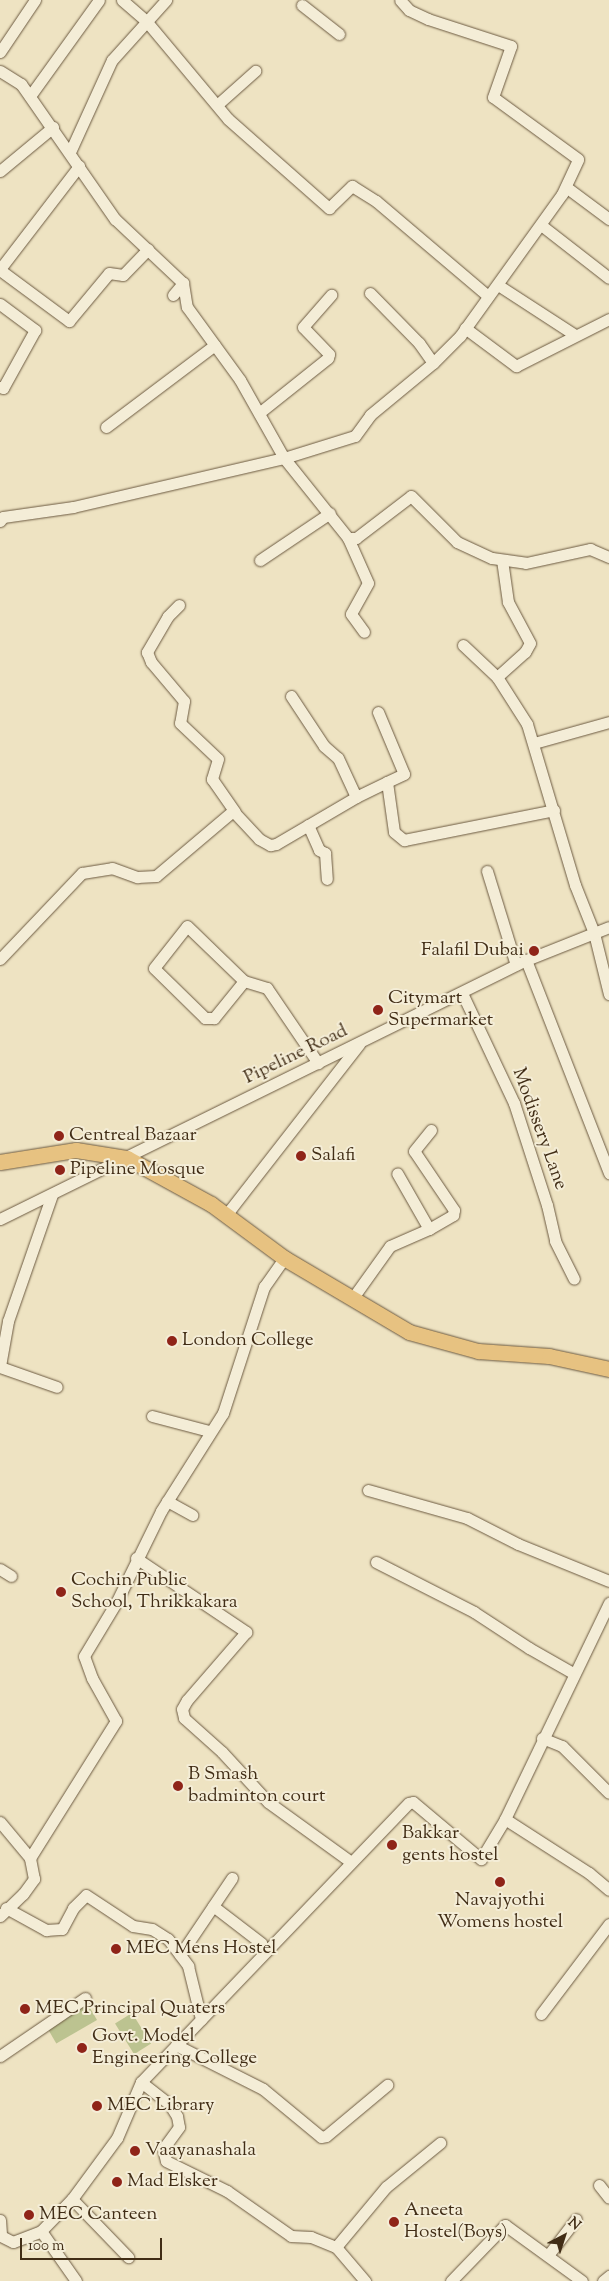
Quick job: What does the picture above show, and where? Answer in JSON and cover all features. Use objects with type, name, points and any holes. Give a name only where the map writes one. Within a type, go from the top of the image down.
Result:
[{"type":"main road","points":[[0,1162],[76,1150],[127,1158],[226,1215],[284,1258],[352,1299],[421,1337],[478,1351],[548,1356],[609,1369]]},
{"type":"street","points":[[0,52],[36,0]]},
{"type":"street","points":[[30,96],[99,0]]},
{"type":"street","points":[[122,0],[147,22],[239,130],[329,208],[352,186],[376,201],[488,296]]},
{"type":"street","points":[[70,152],[95,110],[112,60],[166,0]]},
{"type":"street","points":[[1,519],[73,506],[284,458],[355,436],[370,415],[433,363],[465,328],[541,225],[566,187],[578,159],[494,97],[511,46],[428,19],[410,10],[400,0]]},
{"type":"street","points":[[301,2],[339,34]]},
{"type":"street","points":[[0,71],[21,84],[53,127],[115,219],[183,283],[187,307],[215,345],[259,413],[284,458],[330,513],[348,538],[368,583],[351,614],[364,632]]},
{"type":"street","points":[[218,104],[255,71]]},
{"type":"street","points":[[0,171],[53,127]]},
{"type":"street","points":[[79,166],[0,269],[70,322],[109,273],[123,276],[148,249]]},
{"type":"street","points":[[566,187],[609,218]]},
{"type":"street","points":[[541,225],[609,278]]},
{"type":"street","points":[[173,295],[183,283]]},
{"type":"street","points":[[498,285],[575,335]]},
{"type":"street","points":[[370,293],[420,343],[433,363]]},
{"type":"street","points":[[259,413],[328,358],[329,354],[303,327],[331,295]]},
{"type":"street","points":[[0,304],[35,330],[3,388],[0,387]]},
{"type":"street","points":[[465,328],[516,366],[609,319]]},
{"type":"street","points":[[106,426],[215,345]]},
{"type":"street","points":[[348,538],[356,538],[410,496],[457,542],[502,560],[526,563],[590,549],[609,557]]},
{"type":"street","points":[[260,560],[330,513]]},
{"type":"street","points":[[497,677],[526,652],[530,643],[508,602],[502,560]]},
{"type":"street","points":[[179,605],[168,616],[147,652],[151,662],[184,701],[180,723],[218,759],[212,779],[234,812],[258,839],[270,845],[356,797],[404,774],[378,712]]},
{"type":"street","points":[[463,645],[497,677],[534,743],[574,886],[594,933],[609,994]]},
{"type":"street","points":[[291,696],[324,746],[338,758],[356,797]]},
{"type":"street","points":[[534,743],[609,722]]},
{"type":"street","points":[[387,782],[394,832],[404,840],[554,810]]},
{"type":"street","points":[[0,959],[82,873],[112,868],[137,876],[156,876],[234,812]]},
{"type":"street","points":[[308,825],[319,850],[325,853],[327,879]]},
{"type":"street","points":[[487,872],[521,963],[609,1173]]},
{"type":"street","points":[[244,981],[214,1018],[205,1018],[154,968],[187,926],[244,981],[267,988],[318,1063]]},
{"type":"street","name":"Pipeline Road","points":[[0,1219],[462,994],[521,963],[609,927]]},
{"type":"street","name":"Modissery Lane","points":[[462,994],[514,1103],[548,1205],[555,1241],[574,1279]]},
{"type":"street","points":[[226,1215],[361,1042]]},
{"type":"street","points":[[352,1299],[390,1246],[429,1229],[453,1215],[454,1210],[414,1151],[431,1130]]},
{"type":"street","points":[[397,1173],[429,1229]]},
{"type":"street","points":[[52,1195],[8,1321],[0,1366],[57,1386]]},
{"type":"street","points":[[30,1858],[116,1721],[92,1678],[84,1656],[117,1601],[136,1558],[167,1501],[222,1413],[264,1287],[284,1258]]},
{"type":"street","points":[[152,1416],[209,1432]]},
{"type":"street","points":[[368,1490],[467,1518],[518,1544],[609,1581]]},
{"type":"street","points":[[167,1501],[192,1515]]},
{"type":"street","points":[[136,1558],[246,1632],[187,1700],[182,1709],[184,1718],[222,1752],[268,1802],[351,1862]]},
{"type":"street","points":[[376,1562],[474,1612],[528,1648],[573,1673]]},
{"type":"street","points":[[0,1568],[11,1576]]},
{"type":"street","points":[[0,2248],[41,2231],[72,2199],[116,2138],[141,2082],[409,1803],[413,1802],[481,1859],[505,1819],[573,1673],[609,1602]]},
{"type":"street","points":[[542,1738],[562,1746],[609,1793]]},
{"type":"street","points":[[505,1819],[589,1872],[609,1890]]},
{"type":"street","points":[[0,1822],[30,1858],[34,1879],[23,1894],[3,1912],[46,1930],[62,1929],[73,1908],[86,1895],[133,1926],[152,1929],[168,1939],[188,1966],[201,2019]]},
{"type":"street","points":[[180,1955],[232,1878]]},
{"type":"street","points":[[213,1906],[261,1943]]},
{"type":"street","points":[[541,2014],[609,1924]]},
{"type":"street","points":[[0,2056],[85,1998]]},
{"type":"street","points":[[176,2045],[263,2089],[321,2137],[326,2136],[388,2085]]},
{"type":"street","points":[[141,2082],[170,2105],[177,2116],[179,2127],[163,2149],[166,2161],[227,2191],[291,2236],[311,2237],[336,2247],[365,2281]]},
{"type":"street","points":[[336,2247],[386,2187],[440,2143]]},
{"type":"street","points":[[599,2185],[609,2198]]},
{"type":"street","points":[[72,2199],[128,2257]]},
{"type":"street","points":[[549,2254],[576,2219]]},
{"type":"street","points":[[0,2220],[1,2236],[13,2242]]},
{"type":"street","points":[[451,2281],[506,2225],[549,2254],[582,2281]]},
{"type":"street","points":[[41,2231],[76,2281]]},
{"type":"street","points":[[603,2281],[609,2276]]},
{"type":"green space","points":[[86,2001],[97,2020],[56,2044],[45,2024]]},
{"type":"green space","points":[[132,2013],[151,2044],[134,2054],[115,2024]]},
{"type":"place","name":"Falafil Dubai","points":[[534,951]]},
{"type":"place","name":"Citymart Supermarket","points":[[378,1010]]},
{"type":"place","name":"Centreal Bazaar","points":[[59,1136]]},
{"type":"place","name":"Salafi","points":[[301,1156]]},
{"type":"place","name":"Pipeline Mosque","points":[[60,1170]]},
{"type":"place","name":"London College","points":[[172,1341]]},
{"type":"place","name":"Cochin Public School, Thrikkakara","points":[[61,1592]]},
{"type":"place","name":"B Smash badminton court","points":[[178,1786]]},
{"type":"place","name":"Bakkar gents hostel","points":[[392,1845]]},
{"type":"place","name":"Navajyothi Womens hostel","points":[[500,1882]]},
{"type":"place","name":"MEC Mens Hostel","points":[[116,1949]]},
{"type":"place","name":"MEC Principal Quaters","points":[[25,2009]]},
{"type":"place","name":"Govt. Model Engineering College","points":[[82,2048]]},
{"type":"place","name":"MEC Library","points":[[97,2106]]},
{"type":"place","name":"Vaayanashala","points":[[135,2151]]},
{"type":"place","name":"Mad Elsker","points":[[117,2182]]},
{"type":"place","name":"MEC Canteen","points":[[29,2215]]},
{"type":"place","name":"Aneeta Hostel(Boys)","points":[[394,2222]]}]
